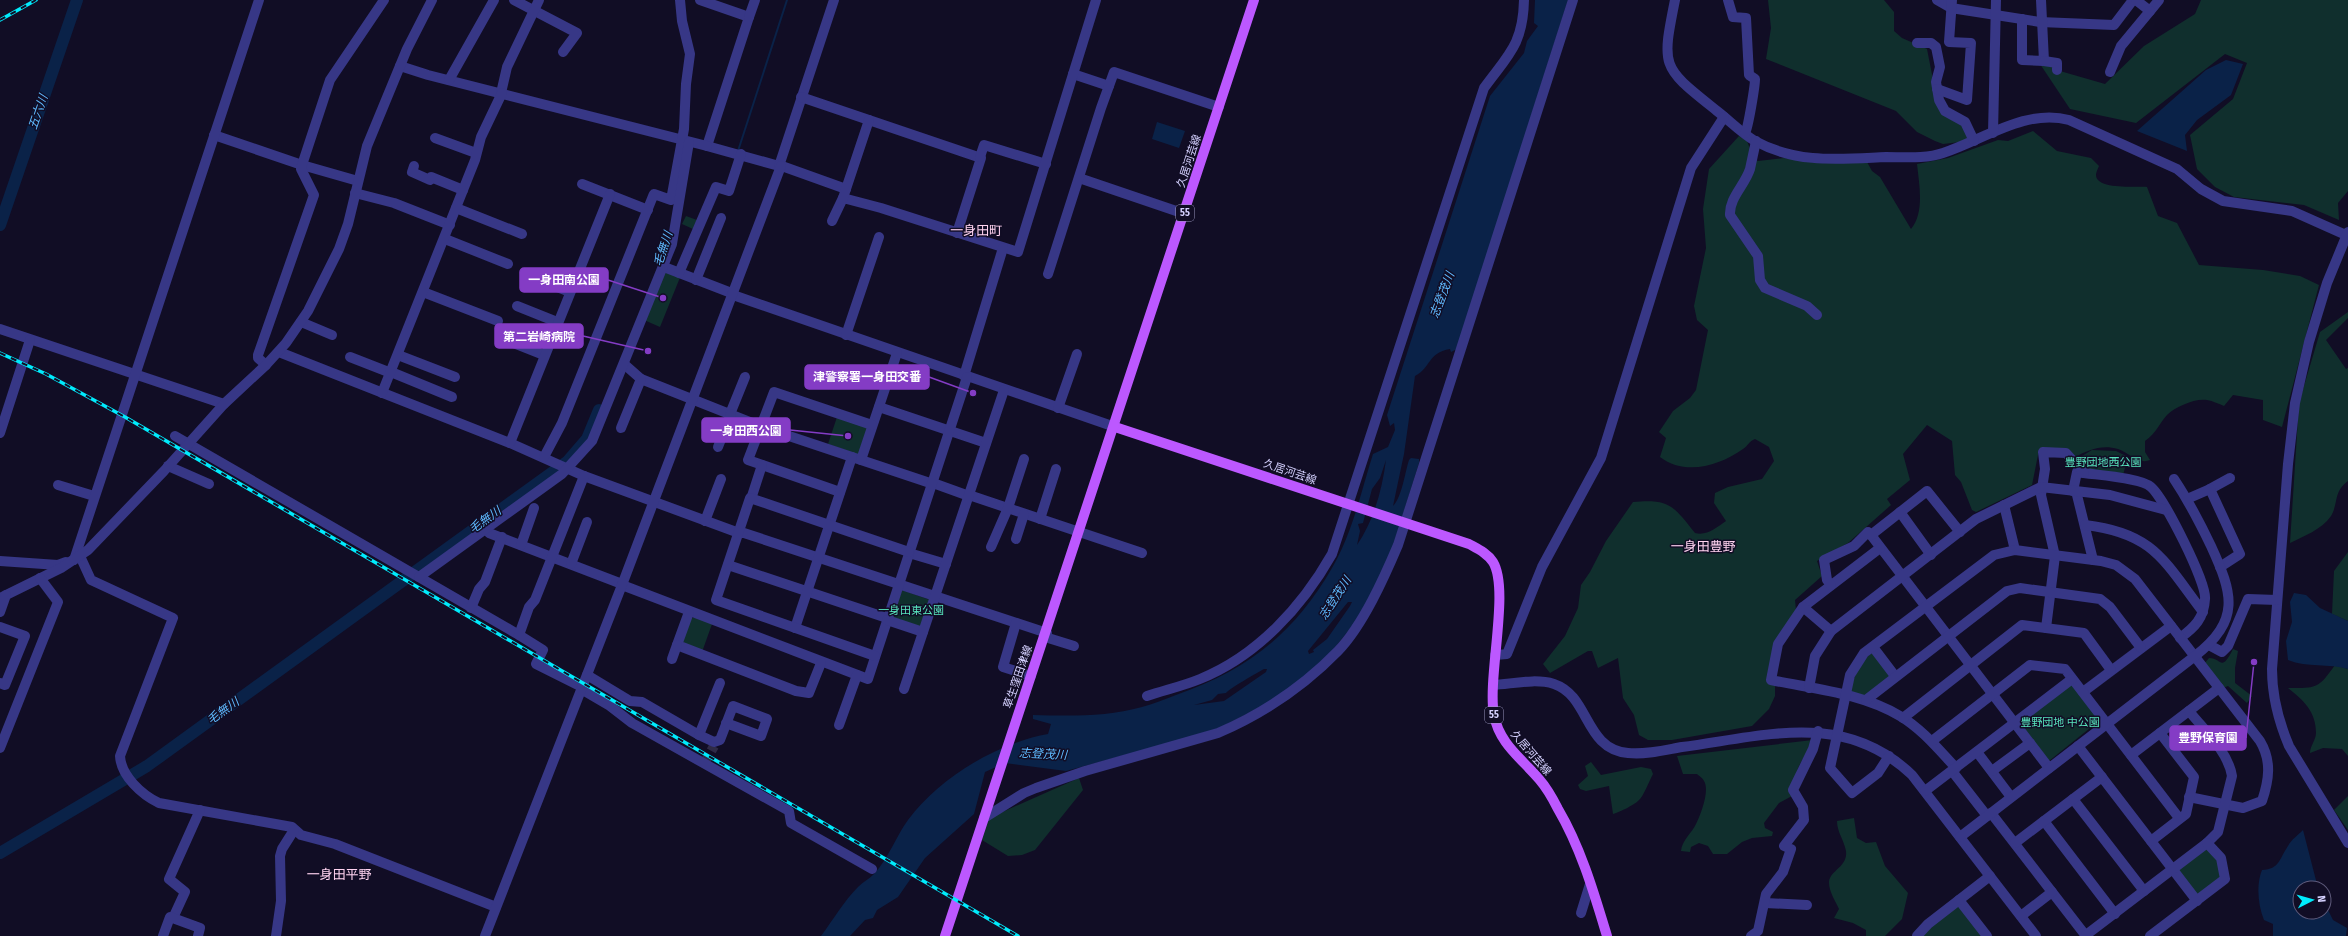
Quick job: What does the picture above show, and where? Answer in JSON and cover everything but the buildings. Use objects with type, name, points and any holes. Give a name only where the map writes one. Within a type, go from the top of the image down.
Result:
[{"type":"main road","name":"久居河芸線","points":[[1254,0],[1115,427],[1469,544],[1480,550],[1492,562],[1496,570],[1499,591],[1493,685],[1494,714],[1501,737],[1539,780],[1558,808],[1577,846],[1607,936]]},
{"type":"main road","name":"草生窪田津線","points":[[945,936],[1115,427]]},
{"type":"street","points":[[258,0],[94,496],[77,558],[91,580],[173,618],[121,752],[120,759],[123,767],[139,791],[159,803],[292,827],[301,835],[335,844],[496,907]]},
{"type":"street","points":[[266,365],[258,358],[258,355],[314,195],[301,169],[302,165],[330,80],[384,0]]},
{"type":"street","points":[[0,612],[3,597],[77,558],[88,550],[168,466],[187,443],[224,404],[279,352],[300,322],[339,249],[367,146],[400,66],[432,0]]},
{"type":"street","points":[[449,80],[494,0]]},
{"type":"street","points":[[514,0],[577,33],[563,52]]},
{"type":"street","points":[[382,393],[450,225],[481,137],[502,93],[507,67],[539,0]]},
{"type":"street","points":[[419,577],[562,474],[592,441],[664,267],[672,244],[685,141],[690,54],[682,21],[680,0]]},
{"type":"street","points":[[700,0],[713,2],[749,17]]},
{"type":"street","points":[[707,146],[755,0]]},
{"type":"street","points":[[485,936],[622,585],[733,294],[780,166],[834,0]]},
{"type":"street","points":[[400,66],[685,141],[741,154],[780,166],[882,208],[1018,252],[1073,79],[1073,74],[1096,0]]},
{"type":"street","points":[[1147,696],[1200,679],[1232,662],[1269,635],[1313,585],[1327,563],[1350,504],[1484,88],[1513,50],[1521,26],[1524,0]]},
{"type":"street","points":[[984,818],[1024,793],[1036,788],[1085,771],[1218,733],[1252,717],[1291,692],[1339,650],[1381,584],[1405,523],[1573,0]]},
{"type":"street","points":[[1675,0],[1666,43],[1667,61],[1676,76],[1695,94],[1745,134],[1756,141],[1789,154],[1826,160],[1926,156],[1941,154],[2034,117],[2053,116],[2069,120],[2177,169],[2201,189],[2223,201],[2292,211],[2347,234],[2328,283],[2309,342],[2295,403],[2287,471],[2272,669],[2276,710],[2289,746],[2348,843]]},
{"type":"street","points":[[1728,0],[1732,17],[1746,18],[1749,75],[1755,79],[1749,111],[1748,128],[1745,134]]},
{"type":"street","points":[[1937,0],[1996,15],[2040,22],[2114,25],[2134,0],[2150,11]]},
{"type":"street","points":[[1993,134],[1996,0]]},
{"type":"street","points":[[2041,0],[2040,22],[2044,61]]},
{"type":"street","points":[[2110,72],[2122,46],[2159,0]]},
{"type":"street","points":[[1937,89],[1967,100],[1971,43],[1949,42],[1951,4]]},
{"type":"street","points":[[2022,19],[2022,60],[2057,63],[2057,70]]},
{"type":"street","points":[[1917,43],[1931,43],[1937,49],[1940,67],[1936,80],[1937,89],[1943,108],[1964,121],[1974,141]]},
{"type":"street","points":[[1048,274],[1114,72],[1219,107]]},
{"type":"street","points":[[1073,74],[1109,86]]},
{"type":"street","points":[[802,97],[980,157]]},
{"type":"street","points":[[1495,655],[1507,654],[1542,567],[1601,458],[1691,169],[1724,116]]},
{"type":"street","points":[[832,221],[844,193],[869,120]]},
{"type":"street","points":[[214,135],[302,165],[358,181]]},
{"type":"street","points":[[435,138],[476,153]]},
{"type":"street","points":[[544,458],[562,423],[654,194],[671,200],[685,141]]},
{"type":"street","points":[[1756,141],[1750,169],[1729,207],[1730,215],[1758,256],[1760,280],[1765,288],[1806,306],[1817,315]]},
{"type":"street","points":[[957,233],[982,158],[980,157],[984,144],[1046,164]]},
{"type":"street","points":[[679,272],[716,187],[729,191],[741,154]]},
{"type":"street","points":[[414,166],[412,172],[430,180],[431,177],[463,190]]},
{"type":"street","points":[[1079,178],[1185,214]]},
{"type":"street","points":[[582,184],[648,210]]},
{"type":"street","points":[[355,193],[392,202],[450,225]]},
{"type":"street","points":[[510,443],[557,322],[610,194]]},
{"type":"street","points":[[456,208],[522,234]]},
{"type":"street","points":[[696,280],[721,218]]},
{"type":"street","points":[[846,335],[879,237]]},
{"type":"street","points":[[444,239],[508,264]]},
{"type":"street","points":[[490,533],[689,612],[868,680],[950,431],[1003,248]]},
{"type":"street","points":[[664,267],[846,335],[965,377],[1115,427]]},
{"type":"street","points":[[525,274],[570,292]]},
{"type":"street","points":[[423,292],[498,321]]},
{"type":"street","points":[[517,306],[557,322]]},
{"type":"street","points":[[300,322],[332,335]]},
{"type":"street","points":[[0,329],[224,404]]},
{"type":"street","points":[[504,339],[544,356]]},
{"type":"street","points":[[0,433],[30,340]]},
{"type":"street","points":[[279,352],[510,443],[584,476],[653,502],[739,533],[744,533],[819,557],[1016,622],[1074,646]]},
{"type":"street","points":[[795,628],[840,492],[872,425],[897,353]]},
{"type":"street","points":[[1058,408],[1077,354]]},
{"type":"street","points":[[398,355],[455,377]]},
{"type":"street","points":[[350,357],[452,397]]},
{"type":"street","points":[[624,364],[641,379],[730,414],[856,459],[1142,553]]},
{"type":"street","points":[[718,447],[745,377]]},
{"type":"street","points":[[621,428],[641,379]]},
{"type":"street","points":[[904,689],[1004,390]]},
{"type":"street","points":[[840,492],[748,460],[774,392],[872,425]]},
{"type":"street","points":[[879,407],[986,443]]},
{"type":"street","points":[[175,436],[519,635],[543,650],[536,664],[581,688],[622,714],[632,724],[789,811],[791,823],[872,869]]},
{"type":"street","points":[[2046,628],[2056,556],[2041,487],[2045,469],[2044,452],[2066,453],[2084,473]]},
{"type":"street","points":[[991,547],[1008,508],[1024,459]]},
{"type":"street","points":[[762,465],[716,600],[875,656]]},
{"type":"street","points":[[168,466],[208,484]]},
{"type":"street","points":[[1040,519],[1056,469]]},
{"type":"street","points":[[2093,560],[2075,491],[2077,472],[2122,477],[2151,486],[2175,524],[2205,589],[2203,612],[2195,627],[2180,638]]},
{"type":"street","points":[[519,635],[584,476]]},
{"type":"street","points":[[2187,499],[2230,478]]},
{"type":"street","points":[[705,521],[721,479]]},
{"type":"street","points":[[1960,837],[2209,646],[2218,635],[2228,611],[2228,584],[2187,499],[2174,479]]},
{"type":"street","points":[[58,485],[94,496]]},
{"type":"street","points":[[1809,688],[1815,656],[1831,631],[1976,519],[2004,505],[2041,487],[2117,497],[2166,510]]},
{"type":"street","points":[[2210,489],[2240,554],[2220,567]]},
{"type":"street","points":[[1831,585],[1827,580],[1824,560],[1854,546],[1868,532],[1871,534],[1929,491],[1960,532]]},
{"type":"street","points":[[752,498],[946,564]]},
{"type":"street","points":[[2004,505],[2015,550]]},
{"type":"street","points":[[521,545],[534,508]]},
{"type":"street","points":[[1900,512],[1931,555]]},
{"type":"street","points":[[1016,539],[1024,514]]},
{"type":"street","points":[[571,564],[587,522]]},
{"type":"street","points":[[2085,525],[2120,531],[2144,542],[2160,556],[2203,612]]},
{"type":"street","points":[[1871,534],[1880,548],[1992,695],[2050,768]]},
{"type":"street","points":[[471,608],[479,588],[485,582],[502,538]]},
{"type":"street","points":[[1880,548],[1803,607],[1778,644],[1771,680],[1866,700],[1903,718],[1932,741],[1989,815],[2015,843],[2086,936],[2207,843],[2218,832],[2232,776],[2229,763],[2189,710]]},
{"type":"street","points":[[1889,756],[1878,773],[1852,793],[1830,768],[1845,696],[1853,668],[1872,647],[1926,607],[1983,561],[1999,553],[2015,550],[2093,560],[2116,565],[2126,570],[2135,579],[2263,746],[2269,775],[2262,801],[2243,808],[2189,797]]},
{"type":"street","points":[[0,561],[60,567]]},
{"type":"street","points":[[728,565],[923,632]]},
{"type":"street","points":[[0,748],[58,602],[40,578]]},
{"type":"street","points":[[1866,700],[1895,676],[2007,591],[2020,588],[2100,599],[2105,602],[2141,648]]},
{"type":"street","points":[[2209,646],[2222,652],[2228,646],[2248,599],[2277,600]]},
{"type":"street","points":[[1803,607],[1831,631]]},
{"type":"street","points":[[672,659],[689,612]]},
{"type":"street","points":[[1016,622],[1003,667],[1031,676]]},
{"type":"street","points":[[1903,718],[2022,625],[2084,633],[2112,670]]},
{"type":"street","points":[[2083,692],[2171,626]]},
{"type":"street","points":[[0,627],[24,636],[5,685],[0,683]]},
{"type":"street","points":[[677,645],[796,690],[810,693],[822,663]]},
{"type":"street","points":[[1872,647],[1895,676]]},
{"type":"street","points":[[1932,741],[2030,665],[2065,670],[2179,818]]},
{"type":"street","points":[[587,675],[630,701],[642,702],[714,744],[720,740],[726,723]]},
{"type":"street","points":[[839,725],[857,676]]},
{"type":"street","points":[[1925,792],[2072,679]]},
{"type":"street","points":[[1493,685],[1539,681],[1562,688],[1575,700],[1599,740],[1611,748],[1624,752],[1647,752],[1780,734],[1818,732],[1837,735],[1867,744],[1889,756],[1906,769],[2036,936]]},
{"type":"street","points":[[700,735],[720,683]]},
{"type":"street","points":[[2131,755],[2219,688]]},
{"type":"street","points":[[622,714],[630,701]]},
{"type":"street","points":[[1751,936],[1758,931],[1766,894],[1778,880],[1788,863],[1791,850],[1784,846],[1804,820],[1803,807],[1793,790],[1813,749],[1818,732]]},
{"type":"street","points":[[2151,841],[2186,814],[2194,777],[2160,733]]},
{"type":"street","points":[[1992,771],[2030,743]]},
{"type":"street","points":[[2078,746],[2197,901]]},
{"type":"street","points":[[1977,752],[2011,797]]},
{"type":"street","points":[[2015,843],[2102,777]]},
{"type":"street","points":[[2073,799],[2144,891]]},
{"type":"street","points":[[163,936],[170,917],[173,918],[185,892],[169,880],[200,810]]},
{"type":"street","points":[[2044,822],[2115,914]]},
{"type":"street","points":[[276,936],[281,901],[280,852],[294,830]]},
{"type":"street","points":[[2150,936],[2225,879],[2221,858],[2207,843]]},
{"type":"street","points":[[1917,936],[1928,924],[1990,876]]},
{"type":"street","points":[[1581,913],[1590,884]]},
{"type":"street","points":[[2021,916],[2052,892]]},
{"type":"street","points":[[1959,900],[1987,936]]},
{"type":"street","points":[[1764,903],[1807,906]]},
{"type":"street","points":[[173,918],[200,928],[198,936]]},
{"type":"green space","points":[[1768,0],[1884,0],[1894,12],[1894,31],[1902,38],[1927,49],[1937,100],[1961,123],[1968,139],[1960,142],[1943,144],[1935,141],[1917,132],[1896,111],[1766,59],[1771,28]]},
{"type":"green space","points":[[2201,0],[2348,0],[2348,191],[2338,203],[2339,220],[2304,205],[2234,197],[2215,187],[2197,169],[2190,135],[2233,99],[2247,63],[2225,54],[2136,123],[2070,109],[2040,64],[2054,66],[2060,71],[2105,84],[2144,46],[2195,14]]},
{"type":"green space","points":[[2033,131],[2057,151],[2091,158],[2099,166],[2096,175],[2098,180],[2103,183],[2118,186],[2147,187],[2158,216],[2177,223],[2199,265],[2263,270],[2300,276],[2319,285],[2282,427],[2263,420],[2263,400],[2233,395],[2224,406],[2207,400],[2197,400],[2180,406],[2167,415],[2158,428],[2145,441],[2145,452],[2150,460],[2138,460],[2118,449],[2106,447],[2095,448],[2075,457],[2066,448],[2039,450],[2032,485],[1976,512],[1972,510],[1961,482],[1955,475],[1952,441],[1927,425],[1903,454],[1910,480],[1887,499],[1891,505],[1848,543],[1817,561],[1822,576],[1795,600],[1796,610],[1768,683],[1775,686],[1775,696],[1769,709],[1752,726],[1672,740],[1648,740],[1639,735],[1634,715],[1623,698],[1618,658],[1598,668],[1592,651],[1588,651],[1550,673],[1543,664],[1565,636],[1578,608],[1581,585],[1590,572],[1606,541],[1633,502],[1645,501],[1663,503],[1675,510],[1695,533],[1704,533],[1715,529],[1726,521],[1714,503],[1715,493],[1728,487],[1762,479],[1774,461],[1769,447],[1755,439],[1734,455],[1713,464],[1691,467],[1680,466],[1670,463],[1660,457],[1666,438],[1659,432],[1673,411],[1690,398],[1696,390],[1708,330],[1697,320],[1694,306],[1706,248],[1703,209],[1709,169],[1739,136],[1747,141],[1754,159],[1758,161],[1784,158],[1819,162],[1867,162],[1872,171],[1880,177],[1911,229],[1920,206],[1920,189],[1917,164],[1948,158],[1998,140],[2008,141]]},
{"type":"green space","points":[[686,216],[697,220],[693,229],[682,224]]},
{"type":"green space","points":[[665,269],[681,275],[660,327],[644,320]]},
{"type":"green space","points":[[2348,312],[2348,318],[2326,340],[2346,369],[2348,368],[2348,481],[2340,489],[2331,516],[2327,521],[2312,532],[2290,543],[2299,403],[2320,332]]},
{"type":"green space","points":[[837,417],[868,426],[860,455],[828,444]]},
{"type":"green space","name":"豊野団地西公園","points":[[2092,450],[2116,451],[2128,457],[2123,475],[2086,469],[2077,459]]},
{"type":"green space","points":[[2348,552],[2348,621],[2332,614],[2334,571]]},
{"type":"green space","name":"一身田東公園","points":[[902,590],[930,600],[923,628],[892,620]]},
{"type":"green space","points":[[695,617],[712,624],[702,652],[685,645],[682,640],[690,619]]},
{"type":"green space","points":[[2233,649],[2238,651],[2235,668],[2235,683],[2252,696],[2247,703],[2228,686],[2223,688],[2204,664],[2209,658],[2221,662],[2226,661]]},
{"type":"green space","points":[[1874,651],[1892,675],[1865,697],[1850,691],[1853,680],[1861,664]]},
{"type":"green space","points":[[2335,665],[2348,669],[2348,756],[2342,749],[2323,748],[2310,753],[2316,736],[2314,718],[2308,707],[2288,688],[2305,688],[2316,686],[2325,679]]},
{"type":"green space","name":"豊野団地 中公園","points":[[2069,684],[2074,684],[2100,720],[2049,761],[2020,723]]},
{"type":"green space","points":[[1813,740],[1812,749],[1803,759],[1797,771],[1792,796],[1779,803],[1764,823],[1765,828],[1773,832],[1772,836],[1752,838],[1742,842],[1727,854],[1713,854],[1708,846],[1699,843],[1691,847],[1690,852],[1681,851],[1683,843],[1698,820],[1704,802],[1706,785],[1702,778],[1697,774],[1683,774],[1677,756]]},
{"type":"green space","points":[[1591,762],[1601,775],[1641,767],[1651,769],[1653,774],[1638,801],[1626,809],[1613,814],[1609,786],[1586,791],[1580,789],[1578,785],[1588,776],[1585,766]]},
{"type":"green space","points":[[1079,778],[1083,790],[1035,850],[1022,855],[1008,856],[982,840],[989,818]]},
{"type":"green space","points":[[2348,796],[2348,830],[2334,810]]},
{"type":"green space","points":[[1854,818],[1857,838],[1866,843],[1876,842],[1885,866],[1908,893],[1902,919],[1885,936],[1866,936],[1866,930],[1853,923],[1834,918],[1839,909],[1831,893],[1829,882],[1832,874],[1842,865],[1846,856],[1845,847],[1838,829],[1837,821]]},
{"type":"green space","points":[[2206,847],[2218,859],[2222,877],[2200,895],[2196,894],[2178,870]]},
{"type":"green space","points":[[1958,904],[1983,936],[1921,936]]},
{"type":"water","name":"志登茂川","points":[[1535,0],[1568,0],[1457,349],[1451,352],[1450,349],[1437,354],[1424,369],[1415,376],[1404,454],[1393,506],[1399,497],[1409,460],[1411,458],[1419,459],[1419,463],[1393,546],[1380,580],[1357,620],[1332,651],[1285,694],[1214,731],[1066,771],[1005,763],[985,772],[974,814],[925,858],[898,897],[877,910],[873,918],[865,920],[850,936],[821,936],[853,892],[879,868],[908,820],[936,790],[952,777],[989,754],[1009,745],[1048,734],[1051,724],[1033,719],[1033,715],[1074,716],[1115,713],[1142,707],[1176,695],[1225,674],[1247,661],[1285,631],[1302,612],[1332,568],[1339,555],[1351,527],[1373,454],[1388,447],[1395,430],[1394,423],[1390,426],[1387,415],[1490,96],[1524,53],[1527,41],[1538,26],[1534,23]],"holes":[[[1386,460],[1373,515],[1357,545],[1360,531],[1358,524],[1363,523],[1372,489],[1380,478]],[[1348,602],[1352,602],[1327,639],[1313,650],[1314,652],[1309,654],[1308,651]],[[1264,669],[1267,669],[1266,672],[1224,701],[1194,705],[1212,700],[1218,694],[1226,693],[1238,684]]]},
{"type":"water","points":[[2226,60],[2243,64],[2231,95],[2197,120],[2185,135],[2187,151],[2137,131],[2206,70]]},
{"type":"water","points":[[1157,122],[1185,131],[1179,148],[1152,139]]},
{"type":"water","points":[[2294,593],[2306,595],[2320,608],[2348,621],[2348,669],[2333,666],[2303,664],[2288,660],[2286,641],[2292,622],[2290,602]]},
{"type":"water","points":[[2303,830],[2316,880],[2292,880],[2292,920],[2332,920],[2332,918],[2347,928],[2346,936],[2273,936],[2273,924],[2264,920],[2260,908],[2258,888],[2260,876],[2262,870],[2272,868],[2276,865],[2291,842]]},
{"type":"waterway","name":"五六川","points":[[0,225],[77,0]]},
{"type":"waterway","points":[[738,151],[787,0]]},
{"type":"waterway","name":"毛無川","points":[[0,853],[147,766],[568,461],[587,439],[599,410]]},
{"type":"tunnel","points":[[704,764],[714,746]]},
{"type":"railway","points":[[0,20],[36,0]]},
{"type":"railway","points":[[0,353],[46,374],[125,417],[1018,936]]},
{"type":"place","name":"一身田南公園","points":[[663,298]]},
{"type":"place","name":"第二岩崎病院","points":[[648,351]]},
{"type":"place","name":"津警察署一身田交番","points":[[973,393]]},
{"type":"place","name":"一身田西公園","points":[[848,436]]},
{"type":"place","name":"豊野保育園","points":[[2254,662]]},
{"type":"district","name":"一身田町","points":[[976,230]]},
{"type":"district","name":"一身田豊野","points":[[1703,546]]},
{"type":"district","name":"一身田平野","points":[[339,874]]}]
